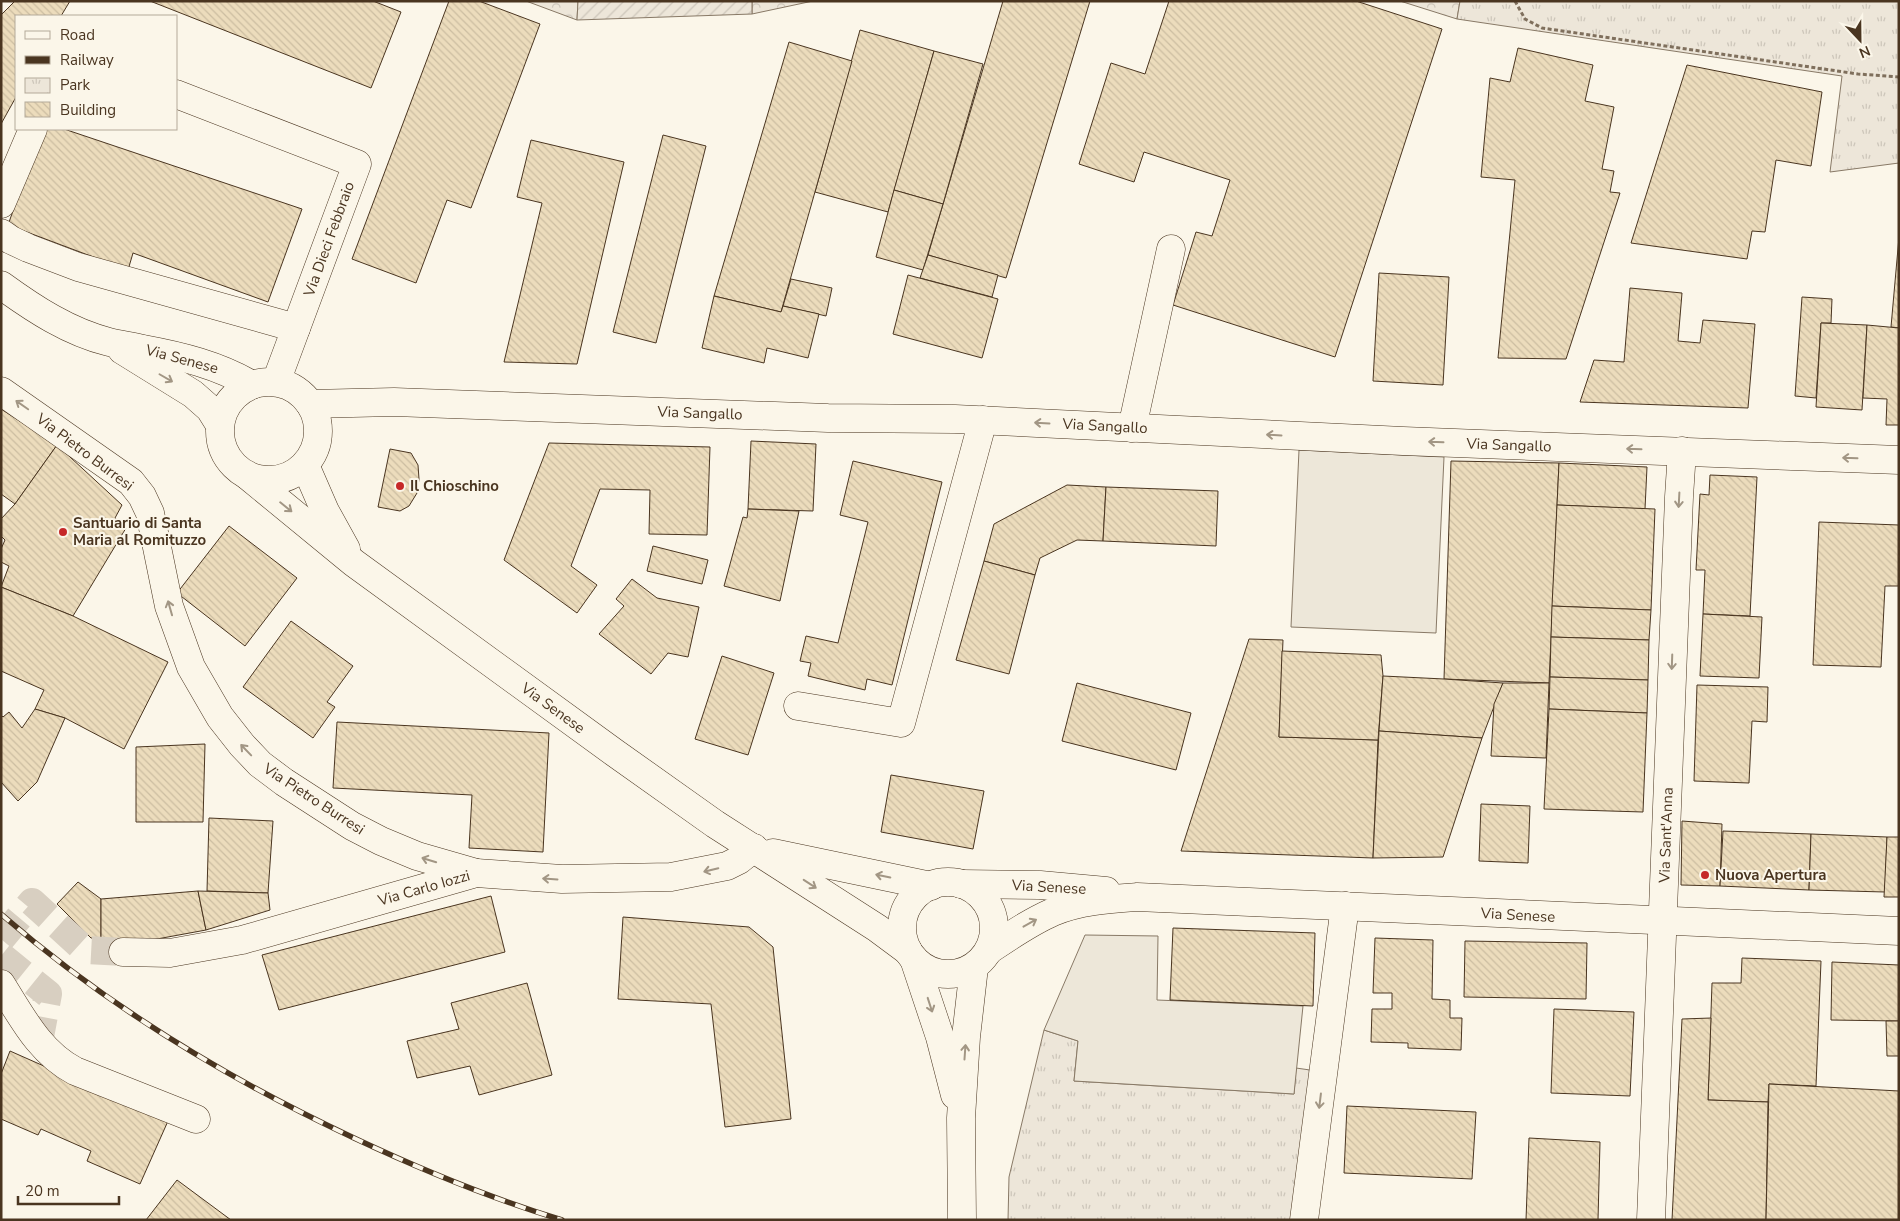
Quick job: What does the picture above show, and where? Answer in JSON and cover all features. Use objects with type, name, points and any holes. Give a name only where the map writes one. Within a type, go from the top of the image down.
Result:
[{"type":"street","name":"Via Dieci Febbraio","points":[[178,95],[357,164],[296,328],[264,384]]},
{"type":"street","points":[[1,204],[33,130]]},
{"type":"street","points":[[1,232],[11,240],[28,248],[78,267],[296,328]]},
{"type":"street","points":[[1132,428],[1171,249]]},
{"type":"street","name":"Via Senese","points":[[1,285],[43,313],[75,330],[110,343],[159,352],[205,364],[264,384],[289,387],[301,394],[310,404]]},
{"type":"street","name":"Via Senese","points":[[110,343],[192,394],[210,409],[220,425]]},
{"type":"street","name":"Via Senese","points":[[264,384],[240,391],[230,400],[223,412],[220,425],[220,441],[225,456],[235,468],[248,476],[354,563],[651,779],[716,824],[877,928],[911,955]]},
{"type":"street","name":"Via Pietro Burresi","points":[[1,391],[125,478],[142,496],[150,513],[169,606],[191,667],[220,717],[260,764],[284,782],[352,826],[417,856],[476,873]]},
{"type":"street","name":"Via Sangallo","points":[[310,404],[401,402],[842,418],[983,420],[1403,441],[1899,460]]},
{"type":"street","points":[[305,465],[314,452],[318,436],[317,420],[310,404]]},
{"type":"street","points":[[798,706],[901,723],[983,420]]},
{"type":"street","name":"Via Sant'Anna","points":[[1651,1220],[1682,451]]},
{"type":"street","name":"Via Senese","points":[[248,476],[263,481],[278,480],[293,474],[305,465],[332,526],[354,563]]},
{"type":"street","name":"Via Senese","points":[[754,848],[931,886]]},
{"type":"street","name":"Via Carlo Iozzi","points":[[123,952],[170,953],[242,940],[476,873],[562,880],[672,877],[727,866],[739,860],[754,848]]},
{"type":"street","points":[[961,1118],[940,1037],[903,936],[903,921],[908,906],[918,894],[931,886],[946,882],[961,884],[973,889],[984,898],[991,910],[994,923],[994,937],[982,958],[966,1037],[961,1118],[962,1220]]},
{"type":"street","name":"Via Senese","points":[[961,884],[1071,887],[1137,897]]},
{"type":"street","name":"Via Senese","points":[[982,958],[1024,926],[1066,907],[1111,898],[1137,897],[1662,922],[1899,931]]},
{"type":"street","points":[[1304,1220],[1345,906]]},
{"type":"street","points":[[911,955],[924,968],[936,973],[949,974],[962,972],[982,958]]},
{"type":"street","points":[[1,984],[39,1042],[62,1064],[196,1119]]},
{"type":"path","points":[[1515,1],[1525,19],[1542,28],[1858,74],[1899,77]]},
{"type":"green space","points":[[526,1],[578,1],[577,20]]},
{"type":"green space","points":[[578,1],[752,1],[752,14],[577,20]]},
{"type":"green space","points":[[752,1],[813,1],[752,14]]},
{"type":"green space","points":[[1400,1],[1460,1],[1457,19]]},
{"type":"green space","points":[[1460,1],[1899,1],[1899,163],[1830,172],[1842,76],[1457,19]]},
{"type":"green space","points":[[1044,1030],[1078,1041],[1074,1081],[1294,1094],[1296,1068],[1317,1071],[1294,1220],[1008,1220],[1009,1177]]},
{"type":"shaded area","points":[[1299,450],[1444,457],[1436,633],[1291,627]]},
{"type":"shaded area","points":[[1085,935],[1158,936],[1157,1000],[1303,1006],[1294,1094],[1074,1081],[1078,1041],[1044,1030]]},
{"type":"building","points":[[15,1],[70,1],[62,15],[15,15],[15,99],[1,124],[1,15]]},
{"type":"building","points":[[150,1],[373,1],[401,12],[371,88]]},
{"type":"building","points":[[449,1],[479,1],[540,24],[471,208],[447,200],[416,283],[352,259]]},
{"type":"building","points":[[1003,1],[1090,1],[1006,278],[928,255]]},
{"type":"building","points":[[1169,1],[1356,1],[1442,29],[1335,357],[1173,305],[1196,232],[1212,236],[1230,180],[1144,152],[1134,182],[1079,164],[1111,63],[1145,74]]},
{"type":"building","points":[[860,30],[934,51],[888,212],[815,192]]},
{"type":"building","points":[[789,42],[852,61],[781,312],[714,296]]},
{"type":"building","points":[[1518,48],[1593,65],[1585,101],[1614,107],[1602,169],[1614,171],[1610,192],[1620,193],[1566,359],[1498,358],[1515,180],[1481,177],[1490,78],[1510,82]]},
{"type":"building","points":[[934,51],[983,64],[943,204],[894,190]]},
{"type":"building","points":[[1687,65],[1822,92],[1811,166],[1776,160],[1765,232],[1752,231],[1747,259],[1631,243]]},
{"type":"building","points":[[42,130],[67,130],[302,209],[268,302],[133,253],[128,270],[8,225]]},
{"type":"building","points":[[663,135],[706,146],[656,343],[613,332]]},
{"type":"building","points":[[531,140],[624,162],[577,364],[504,362],[542,203],[517,197]]},
{"type":"building","points":[[894,190],[943,204],[923,270],[876,257]]},
{"type":"building","points":[[1899,237],[1899,328],[1891,327]]},
{"type":"building","points":[[928,255],[998,275],[992,297],[920,278]]},
{"type":"building","points":[[1379,273],[1449,277],[1443,385],[1373,381]]},
{"type":"building","points":[[908,275],[998,299],[982,358],[893,334]]},
{"type":"building","points":[[791,279],[832,288],[826,316],[783,306]]},
{"type":"building","points":[[1630,288],[1682,293],[1678,341],[1700,343],[1703,320],[1755,324],[1748,408],[1580,402],[1594,360],[1624,362]]},
{"type":"building","points":[[714,296],[781,312],[783,306],[819,314],[808,358],[767,348],[764,363],[702,348]]},
{"type":"building","points":[[1802,297],[1832,299],[1831,323],[1821,323],[1816,398],[1795,396]]},
{"type":"building","points":[[1821,323],[1867,325],[1862,410],[1816,407]]},
{"type":"building","points":[[1867,325],[1899,328],[1899,425],[1886,425],[1887,399],[1863,398]]},
{"type":"building","points":[[1,409],[57,445],[15,504],[1,494]]},
{"type":"building","points":[[751,441],[816,444],[813,511],[748,509]]},
{"type":"building","points":[[549,443],[710,447],[707,535],[649,534],[650,490],[600,489],[571,566],[597,585],[577,613],[504,560]]},
{"type":"building","name":"Santuario di Santa Maria al Romituzzo","points":[[57,445],[122,505],[115,518],[126,528],[73,616],[1,587],[9,566],[1,562],[1,549],[5,540],[1,536],[1,519],[15,504]]},
{"type":"building","name":"Il Chioschino","points":[[390,449],[411,453],[418,465],[417,493],[409,506],[400,511],[378,507]]},
{"type":"building","points":[[853,461],[942,482],[892,685],[867,679],[865,690],[808,676],[811,663],[800,661],[806,636],[838,643],[868,522],[840,515]]},
{"type":"building","points":[[1451,461],[1559,463],[1549,683],[1444,679]]},
{"type":"building","points":[[1559,463],[1647,467],[1645,509],[1557,505]]},
{"type":"building","points":[[1710,475],[1757,477],[1750,616],[1703,614],[1705,570],[1696,570],[1700,494],[1709,495]]},
{"type":"building","points":[[1067,485],[1106,487],[1103,541],[1077,540],[1040,558],[1035,575],[984,561],[994,524]]},
{"type":"building","points":[[1106,487],[1218,491],[1216,546],[1103,541]]},
{"type":"building","points":[[1557,505],[1655,509],[1651,610],[1552,606]]},
{"type":"building","points":[[748,509],[799,511],[780,601],[724,586],[743,517],[747,518]]},
{"type":"building","points":[[1819,522],[1899,525],[1899,586],[1885,586],[1881,667],[1813,665]]},
{"type":"building","points":[[229,526],[297,578],[245,646],[177,593]]},
{"type":"building","points":[[653,546],[708,560],[702,584],[647,571]]},
{"type":"building","points":[[984,561],[1035,575],[1009,674],[956,660]]},
{"type":"building","points":[[632,579],[657,598],[699,607],[688,657],[668,653],[651,674],[599,634],[624,606],[616,599]]},
{"type":"building","points":[[1,587],[73,616],[168,662],[124,749],[65,718],[35,709],[44,690],[1,671]]},
{"type":"building","points":[[1552,606],[1651,610],[1649,640],[1551,637]]},
{"type":"building","points":[[1703,614],[1762,617],[1759,678],[1700,676]]},
{"type":"building","points":[[291,621],[353,666],[327,702],[335,707],[313,738],[243,687]]},
{"type":"building","points":[[1551,637],[1649,640],[1648,680],[1550,677]]},
{"type":"building","points":[[1249,639],[1283,640],[1279,737],[1378,740],[1373,858],[1181,851]]},
{"type":"building","points":[[1282,651],[1381,655],[1383,676],[1378,740],[1279,737]]},
{"type":"building","points":[[722,656],[774,673],[748,755],[695,739]]},
{"type":"building","points":[[1383,676],[1503,683],[1482,738],[1379,731]]},
{"type":"building","points":[[1550,677],[1648,680],[1647,713],[1549,709]]},
{"type":"building","points":[[1077,683],[1191,713],[1176,770],[1062,741]]},
{"type":"building","points":[[1503,683],[1549,683],[1546,758],[1491,756],[1494,704]]},
{"type":"building","points":[[1697,685],[1768,687],[1767,722],[1752,721],[1749,783],[1694,781]]},
{"type":"building","points":[[35,709],[65,718],[37,782],[18,801],[1,782],[1,715],[3,717],[9,712],[22,728]]},
{"type":"building","points":[[1549,709],[1647,713],[1643,812],[1544,809]]},
{"type":"building","points":[[337,722],[549,733],[543,852],[469,848],[472,795],[333,788]]},
{"type":"building","points":[[1379,731],[1482,738],[1443,857],[1373,858]]},
{"type":"building","points":[[205,744],[203,822],[136,822],[136,747]]},
{"type":"building","points":[[891,775],[984,791],[973,849],[881,832]]},
{"type":"building","points":[[1481,804],[1530,806],[1528,863],[1479,861]]},
{"type":"building","points":[[209,818],[273,821],[268,893],[207,891]]},
{"type":"building","points":[[1682,821],[1722,824],[1720,886],[1681,885]]},
{"type":"building","points":[[1723,831],[1811,834],[1809,890],[1720,886]]},
{"type":"building","points":[[1811,834],[1887,837],[1885,892],[1809,890]]},
{"type":"building","points":[[1887,837],[1899,837],[1899,897],[1884,897]]},
{"type":"building","points":[[78,882],[101,899],[101,939],[91,938],[57,904]]},
{"type":"building","points":[[198,891],[206,930],[146,941],[101,939],[101,899]]},
{"type":"building","points":[[198,891],[268,893],[270,910],[206,930]]},
{"type":"building","points":[[491,896],[505,952],[279,1010],[262,955]]},
{"type":"building","points":[[623,917],[749,927],[773,947],[791,1119],[725,1127],[711,1004],[618,999]]},
{"type":"building","points":[[1173,928],[1315,933],[1313,1006],[1170,1000]]},
{"type":"building","points":[[1375,938],[1433,940],[1432,999],[1450,1000],[1450,1018],[1462,1018],[1461,1050],[1408,1048],[1408,1043],[1371,1042],[1372,1009],[1392,1009],[1392,993],[1373,993]]},
{"type":"building","points":[[1465,941],[1587,943],[1586,999],[1464,997]]},
{"type":"building","points":[[1742,958],[1821,961],[1816,1086],[1769,1084],[1768,1102],[1708,1100],[1712,983],[1741,983]]},
{"type":"building","points":[[1832,962],[1899,965],[1899,1021],[1831,1020]]},
{"type":"building","points":[[527,983],[552,1075],[479,1095],[470,1066],[417,1078],[407,1041],[459,1029],[451,1003]]},
{"type":"building","points":[[1554,1009],[1634,1012],[1630,1096],[1551,1093]]},
{"type":"building","points":[[1711,1018],[1708,1100],[1768,1102],[1766,1220],[1672,1220],[1682,1019]]},
{"type":"building","points":[[1886,1021],[1899,1021],[1899,1056],[1887,1056]]},
{"type":"building","points":[[10,1051],[168,1121],[140,1184],[87,1161],[91,1151],[41,1129],[38,1135],[1,1119],[1,1074]]},
{"type":"building","points":[[1769,1084],[1899,1091],[1899,1220],[1766,1220]]},
{"type":"building","points":[[1347,1106],[1476,1112],[1472,1179],[1344,1173]]},
{"type":"building","points":[[1529,1138],[1600,1142],[1598,1220],[1526,1220]]},
{"type":"building","points":[[177,1180],[231,1220],[146,1220]]},
{"type":"tunnel","points":[[1,939],[32,902],[85,950],[123,952]]},
{"type":"tunnel","points":[[1,956],[48,994],[39,1042]]},
{"type":"railway","points":[[1,914],[41,948],[126,1010],[261,1091],[354,1138],[405,1161],[482,1193],[562,1220]]},
{"type":"place","name":"Il Chioschino","points":[[400,486]]},
{"type":"place","name":"Santuario di Santa Maria al Romituzzo","points":[[63,532]]},
{"type":"place","name":"Nuova Apertura","points":[[1705,875]]}]
